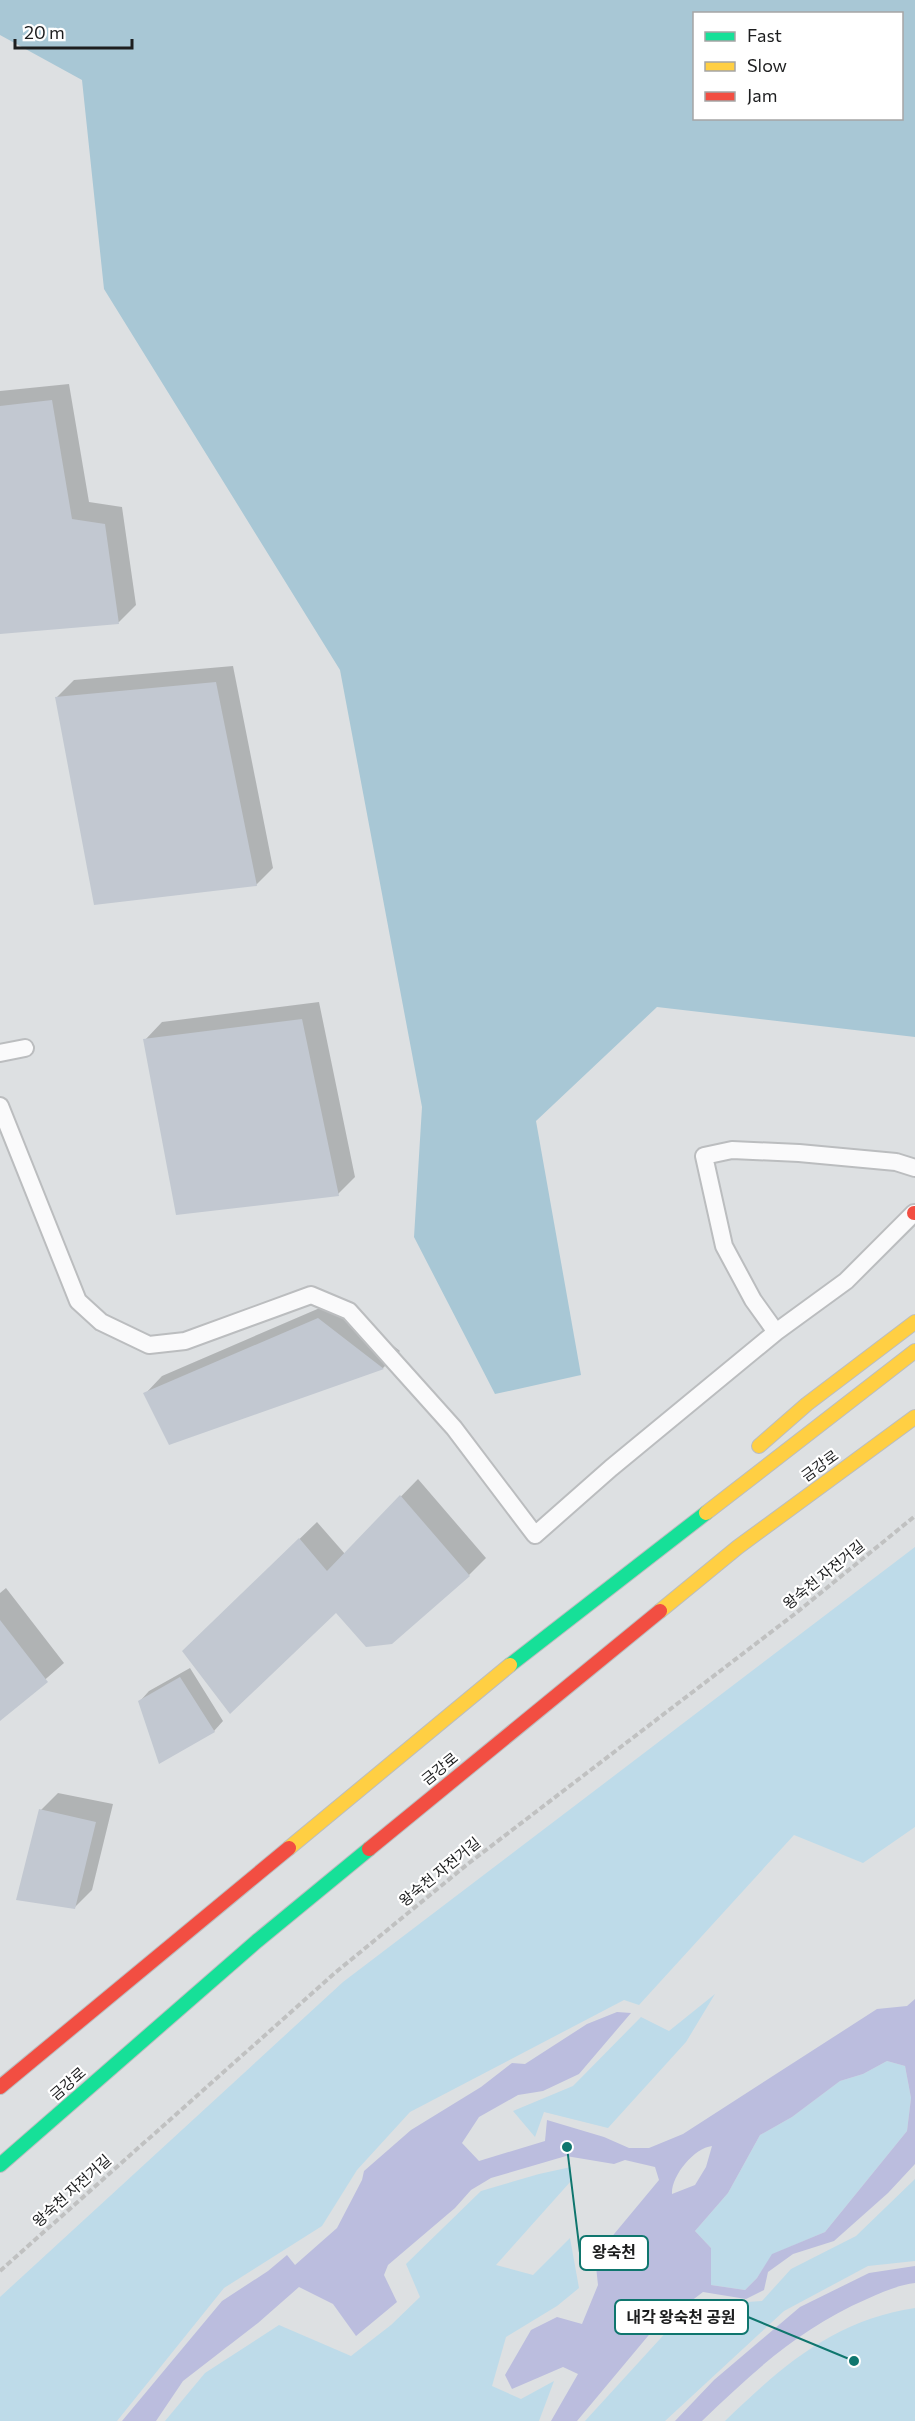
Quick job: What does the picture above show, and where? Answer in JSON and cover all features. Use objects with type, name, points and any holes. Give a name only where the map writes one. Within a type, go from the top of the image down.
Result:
[{"type":"main road","points":[[745,1459],[807,1404],[915,1322]]},
{"type":"main road","points":[[0,2087],[532,1647],[915,1351]]},
{"type":"main road","name":"금강로","points":[[0,2165],[257,1941],[701,1577],[738,1547],[915,1417]]},
{"type":"main road","points":[[532,1647],[682,1514]]},
{"type":"lane","points":[[0,1053],[25,1048]]},
{"type":"lane","points":[[0,1106],[78,1301],[101,1322],[149,1345],[185,1341],[311,1294],[349,1311],[454,1428],[536,1535],[611,1468],[776,1332],[846,1281],[915,1213]]},
{"type":"lane","points":[[776,1332],[753,1300],[724,1246],[704,1156],[732,1150],[799,1153],[896,1162],[915,1168]]},
{"type":"path","name":"왕숙천 자전거길","points":[[0,2271],[336,1972],[469,1863],[796,1613],[915,1516]]},
{"type":"shaded area","points":[[0,0],[915,0],[915,1037],[657,1007],[536,1121],[581,1375],[495,1394],[414,1237],[422,1107],[340,670],[104,289],[82,80],[0,35]]},
{"type":"shaded area","points":[[915,1547],[915,1827],[863,1863],[794,1835],[639,2005],[624,2000],[410,2112],[357,2170],[322,2226],[224,2288],[117,2421],[0,2421],[0,2297],[343,1982]]},
{"type":"shaded area","points":[[715,1994],[686,2042],[608,2128],[544,2112],[535,2137],[513,2111],[573,2086],[641,2017],[669,2031]]},
{"type":"shaded area","points":[[915,1999],[915,2164],[888,2193],[834,2241],[793,2254],[768,2272],[764,2290],[746,2299],[703,2292],[653,2330],[577,2421],[551,2421],[578,2374],[563,2367],[512,2389],[505,2375],[531,2330],[557,2317],[582,2324],[598,2285],[595,2257],[659,2180],[655,2167],[625,2160],[614,2164],[566,2156],[491,2178],[471,2190],[455,2208],[388,2265],[384,2275],[397,2302],[356,2336],[333,2304],[299,2287],[258,2323],[183,2381],[156,2421],[122,2421],[222,2301],[268,2271],[287,2255],[295,2265],[337,2228],[362,2180],[364,2171],[411,2130],[481,2087],[512,2063],[525,2064],[587,2024],[617,2012],[631,2013],[579,2074],[543,2091],[518,2095],[479,2117],[462,2143],[479,2161],[545,2141],[547,2120],[604,2137],[629,2148],[649,2148],[683,2134],[877,2009],[907,2006]],"holes":[[[887,2061],[905,2066],[911,2098],[907,2131],[825,2232],[772,2254],[757,2278],[745,2290],[711,2285],[711,2248],[695,2231],[728,2193],[760,2135],[792,2117],[840,2081],[863,2074]],[[712,2146],[706,2167],[695,2185],[672,2194],[679,2171],[691,2157]]]},
{"type":"shaded area","points":[[887,2061],[905,2066],[911,2098],[907,2131],[825,2232],[773,2254],[757,2278],[745,2290],[711,2285],[711,2248],[695,2231],[728,2193],[760,2135],[792,2117],[840,2081],[863,2074]]},
{"type":"shaded area","points":[[571,2167],[571,2181],[496,2265],[533,2275],[570,2238],[579,2288],[557,2306],[506,2337],[492,2386],[521,2399],[554,2381],[539,2421],[165,2421],[205,2373],[279,2325],[351,2356],[391,2325],[420,2297],[406,2264],[481,2191]]},
{"type":"shaded area","points":[[915,2179],[915,2261],[868,2266],[784,2311],[665,2421],[585,2421],[670,2328],[717,2304],[762,2301],[791,2269],[856,2236]]},
{"type":"shaded area","points":[[915,2266],[915,2283],[879,2294],[820,2323],[759,2368],[702,2421],[675,2421],[714,2380],[800,2307],[869,2273]]},
{"type":"shaded area","points":[[915,2308],[915,2421],[725,2421],[767,2382],[811,2348],[859,2323]]},
{"type":"building","points":[[52,400],[72,519],[105,524],[119,624],[0,634],[0,406]]},
{"type":"building","points":[[216,682],[257,886],[94,905],[55,697]]},
{"type":"building","points":[[302,1019],[339,1196],[176,1215],[143,1039]]},
{"type":"building","points":[[318,1318],[384,1369],[169,1445],[143,1393]]},
{"type":"building","points":[[400,1495],[470,1576],[392,1644],[366,1647],[336,1613],[230,1714],[182,1651],[299,1538],[327,1571]]},
{"type":"building","points":[[0,1620],[48,1682],[0,1721]]},
{"type":"building","points":[[180,1677],[215,1732],[159,1764],[138,1701]]},
{"type":"building","points":[[39,1809],[96,1822],[75,1909],[16,1900]]},
{"type":"traffic: fast","points":[[510,1665],[706,1513]]},
{"type":"traffic: fast","points":[[0,2165],[257,1941],[369,1849]]},
{"type":"traffic: slow","points":[[759,1446],[807,1404],[915,1322]]},
{"type":"traffic: slow","points":[[706,1513],[915,1351]]},
{"type":"traffic: slow","points":[[660,1611],[738,1547],[915,1417]]},
{"type":"traffic: slow","points":[[289,1848],[510,1665]]},
{"type":"traffic: jam","points":[[369,1849],[660,1611]]},
{"type":"traffic: jam","points":[[0,2087],[289,1848]]},
{"type":"place","name":"왕숙천","points":[[567,2147]]},
{"type":"place","name":"내각 왕숙천 공원","points":[[854,2361]]}]
